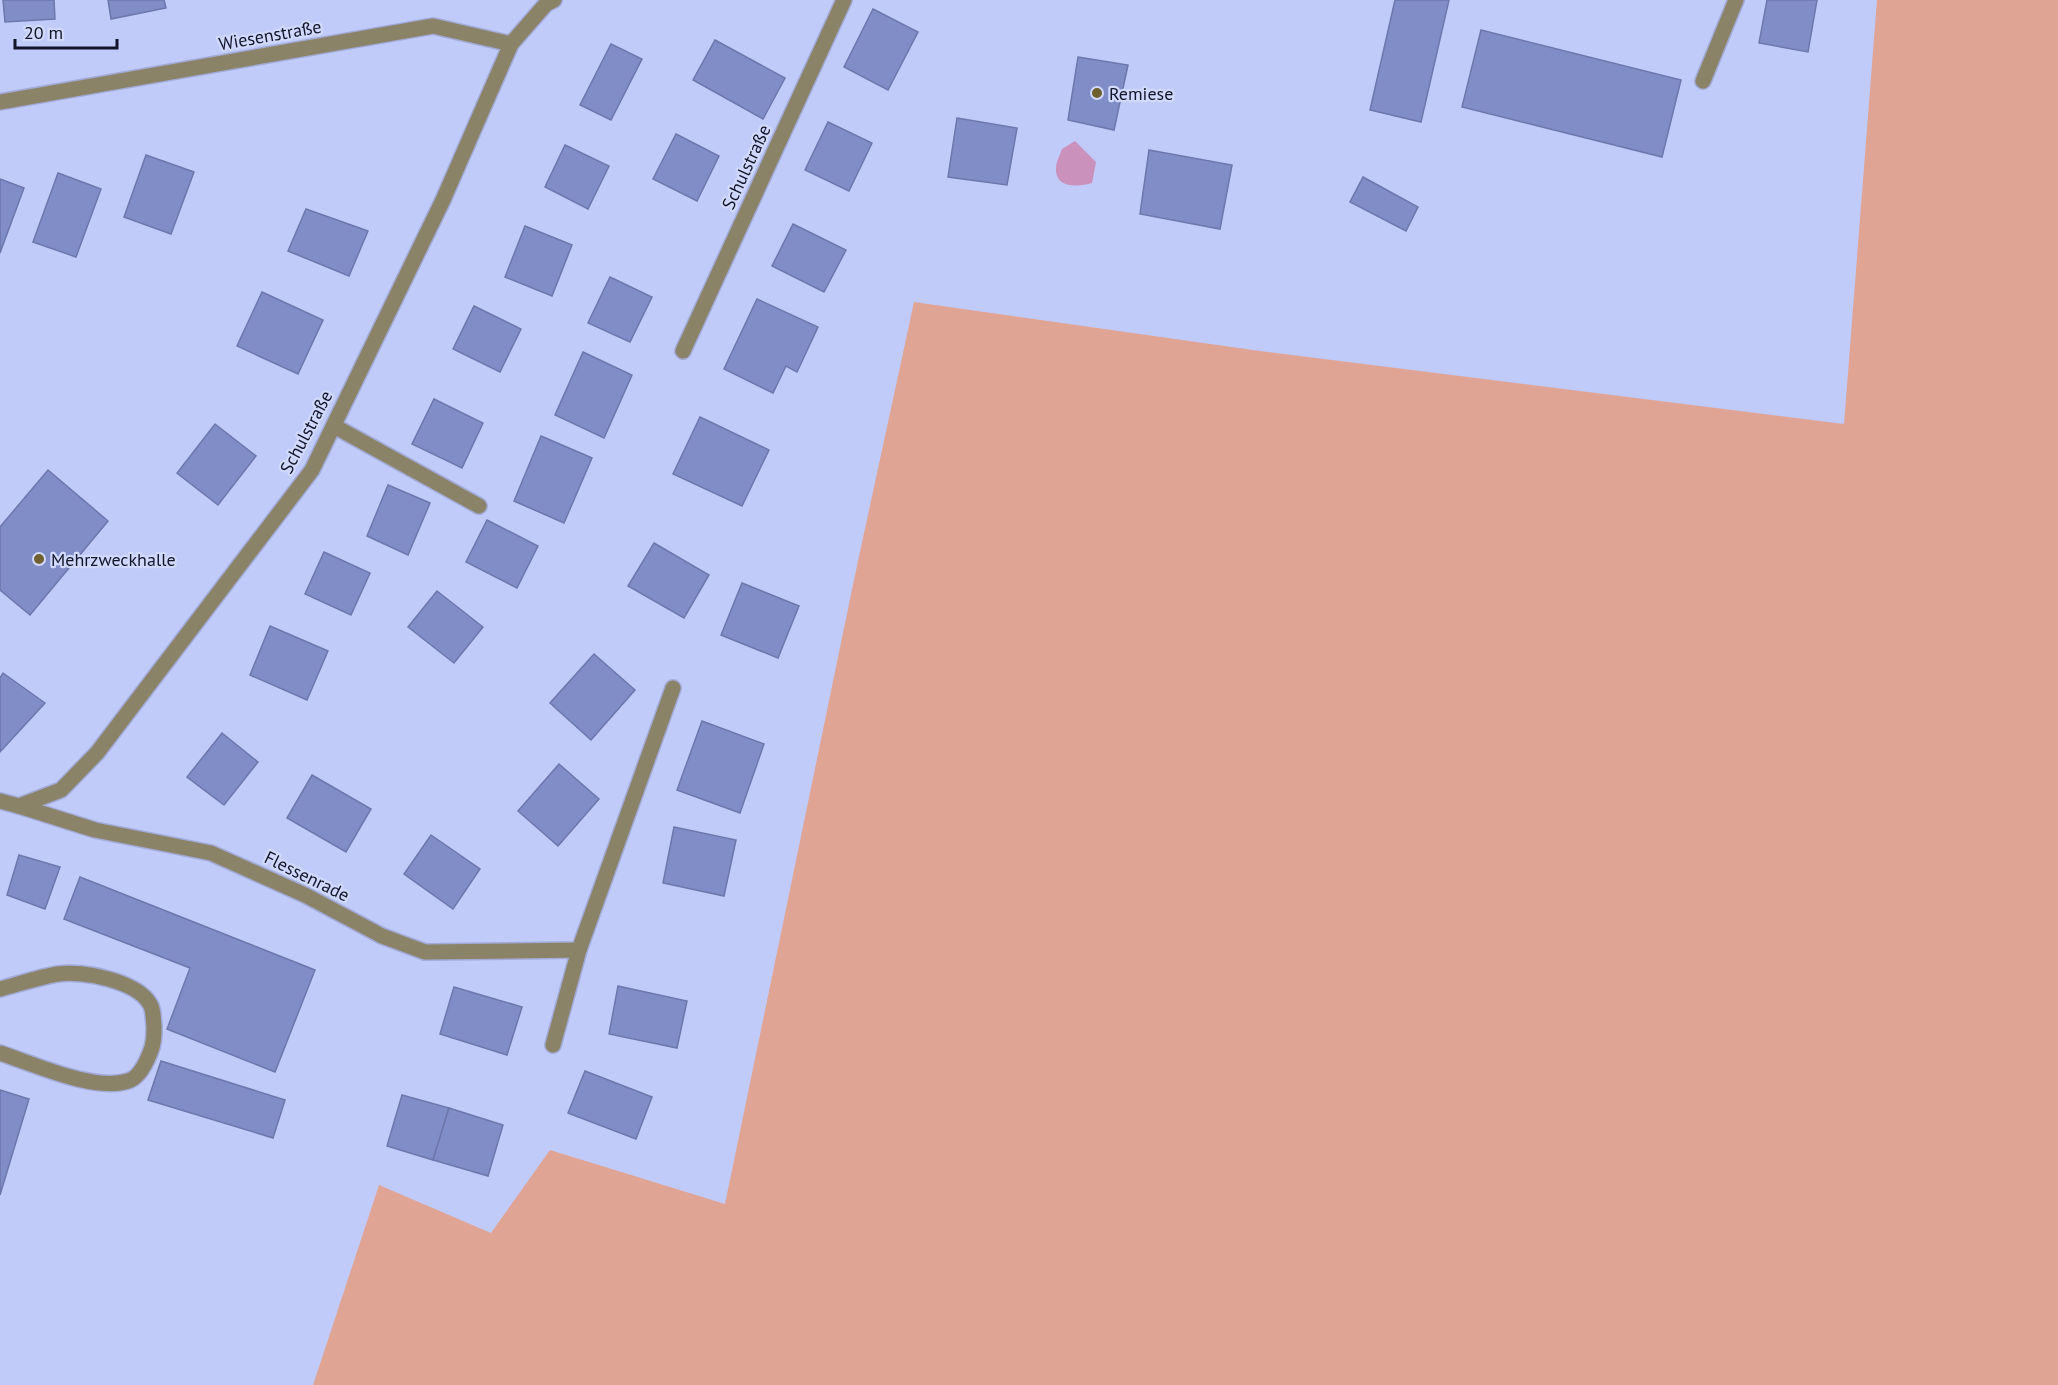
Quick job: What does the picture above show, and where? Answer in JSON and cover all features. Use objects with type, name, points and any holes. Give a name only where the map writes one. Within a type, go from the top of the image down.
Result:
[{"type":"street","name":"Schulstraße","points":[[20,806],[60,790],[97,753],[312,470],[443,200],[511,44],[546,4],[554,0]]},
{"type":"street","name":"Schulstraße","points":[[682,351],[844,0]]},
{"type":"street","points":[[1703,81],[1736,0]]},
{"type":"street","name":"Wiesenstraße","points":[[0,102],[433,26],[511,44]]},
{"type":"street","points":[[334,426],[479,506]]},
{"type":"street","points":[[553,1045],[579,950],[673,688]]},
{"type":"street","points":[[0,801],[20,806]]},
{"type":"street","name":"Flessenrade","points":[[20,806],[95,830],[211,853],[305,895],[382,936],[425,952],[579,950]]},
{"type":"street","points":[[0,989],[57,974],[82,973],[103,978],[135,990],[150,1003],[153,1013],[154,1045],[145,1066],[130,1081],[106,1084],[82,1081],[0,1053]]},
{"type":"shaded area","points":[[1877,0],[2058,0],[2058,1385],[313,1385],[379,1185],[491,1233],[550,1150],[725,1204],[914,302],[1260,351],[1844,424]]},
{"type":"shaded area","points":[[1075,141],[1096,162],[1092,183],[1075,186],[1059,180],[1056,168],[1062,149]]},
{"type":"building","points":[[3,0],[54,0],[55,19],[5,22]]},
{"type":"building","points":[[108,0],[164,0],[166,8],[111,19]]},
{"type":"building","points":[[1395,0],[1449,0],[1421,122],[1370,110]]},
{"type":"building","points":[[1767,0],[1817,0],[1808,52],[1759,43]]},
{"type":"building","points":[[873,9],[918,32],[888,90],[844,67]]},
{"type":"building","points":[[1481,30],[1681,80],[1662,157],[1462,107]]},
{"type":"building","points":[[715,40],[785,78],[763,119],[693,80]]},
{"type":"building","points":[[611,44],[642,59],[611,120],[580,105]]},
{"type":"building","name":"Remiese","points":[[1078,57],[1128,65],[1114,130],[1068,120]]},
{"type":"building","points":[[957,118],[1017,128],[1007,185],[948,177]]},
{"type":"building","points":[[828,122],[872,143],[849,191],[805,170]]},
{"type":"building","points":[[676,134],[719,156],[697,201],[653,179]]},
{"type":"building","points":[[565,145],[609,166],[588,209],[545,187]]},
{"type":"building","points":[[1149,150],[1232,165],[1220,229],[1140,214]]},
{"type":"building","points":[[146,155],[194,172],[171,234],[124,217]]},
{"type":"building","points":[[58,173],[101,189],[76,257],[33,242]]},
{"type":"building","points":[[1363,177],[1418,207],[1406,231],[1350,202]]},
{"type":"building","points":[[0,179],[24,188],[0,253]]},
{"type":"building","points":[[306,209],[368,231],[349,276],[288,251]]},
{"type":"building","points":[[793,224],[846,250],[824,292],[772,266]]},
{"type":"building","points":[[525,226],[572,245],[552,296],[505,277]]},
{"type":"building","points":[[610,277],[652,297],[630,342],[588,323]]},
{"type":"building","points":[[262,292],[323,320],[298,374],[237,346]]},
{"type":"building","points":[[757,299],[818,327],[797,372],[786,366],[773,393],[724,369]]},
{"type":"building","points":[[474,306],[521,329],[500,372],[453,349]]},
{"type":"building","points":[[583,352],[632,375],[604,438],[555,415]]},
{"type":"building","points":[[434,399],[483,423],[462,468],[412,444]]},
{"type":"building","points":[[700,417],[769,450],[742,506],[673,474]]},
{"type":"building","points":[[215,424],[256,456],[218,505],[177,473]]},
{"type":"building","points":[[541,436],[592,458],[564,523],[514,501]]},
{"type":"building","name":"Mehrzweckhalle","points":[[48,470],[108,521],[30,615],[0,590],[0,527]]},
{"type":"building","points":[[388,485],[430,503],[408,555],[367,536]]},
{"type":"building","points":[[487,520],[538,546],[517,588],[466,562]]},
{"type":"building","points":[[654,543],[709,575],[684,618],[628,586]]},
{"type":"building","points":[[324,552],[370,573],[351,615],[305,594]]},
{"type":"building","points":[[742,583],[799,606],[778,658],[721,635]]},
{"type":"building","points":[[437,591],[483,627],[454,663],[408,627]]},
{"type":"building","points":[[270,626],[328,651],[307,700],[250,675]]},
{"type":"building","points":[[594,654],[635,690],[591,740],[550,703]]},
{"type":"building","points":[[3,673],[45,703],[0,752],[0,678]]},
{"type":"building","points":[[702,721],[764,744],[740,813],[677,790]]},
{"type":"building","points":[[222,733],[258,762],[224,805],[187,777]]},
{"type":"building","points":[[559,764],[599,799],[558,846],[518,811]]},
{"type":"building","points":[[312,775],[371,809],[346,852],[287,818]]},
{"type":"building","points":[[674,827],[736,840],[724,896],[663,883]]},
{"type":"building","points":[[431,835],[480,869],[453,909],[404,874]]},
{"type":"building","points":[[19,855],[60,867],[45,909],[7,895]]},
{"type":"building","points":[[80,877],[315,970],[275,1072],[167,1029],[190,968],[64,919]]},
{"type":"building","points":[[618,986],[687,1001],[677,1048],[609,1034]]},
{"type":"building","points":[[454,987],[522,1007],[507,1055],[440,1034]]},
{"type":"building","points":[[161,1061],[285,1100],[273,1138],[148,1100]]},
{"type":"building","points":[[585,1071],[652,1097],[636,1139],[568,1113]]},
{"type":"building","points":[[0,1090],[29,1099],[0,1195]]},
{"type":"building","points":[[402,1095],[449,1108],[433,1160],[387,1146]]},
{"type":"building","points":[[449,1108],[503,1125],[488,1176],[433,1160]]},
{"type":"place","name":"Remiese","points":[[1097,93]]},
{"type":"place","name":"Mehrzweckhalle","points":[[39,559]]}]
